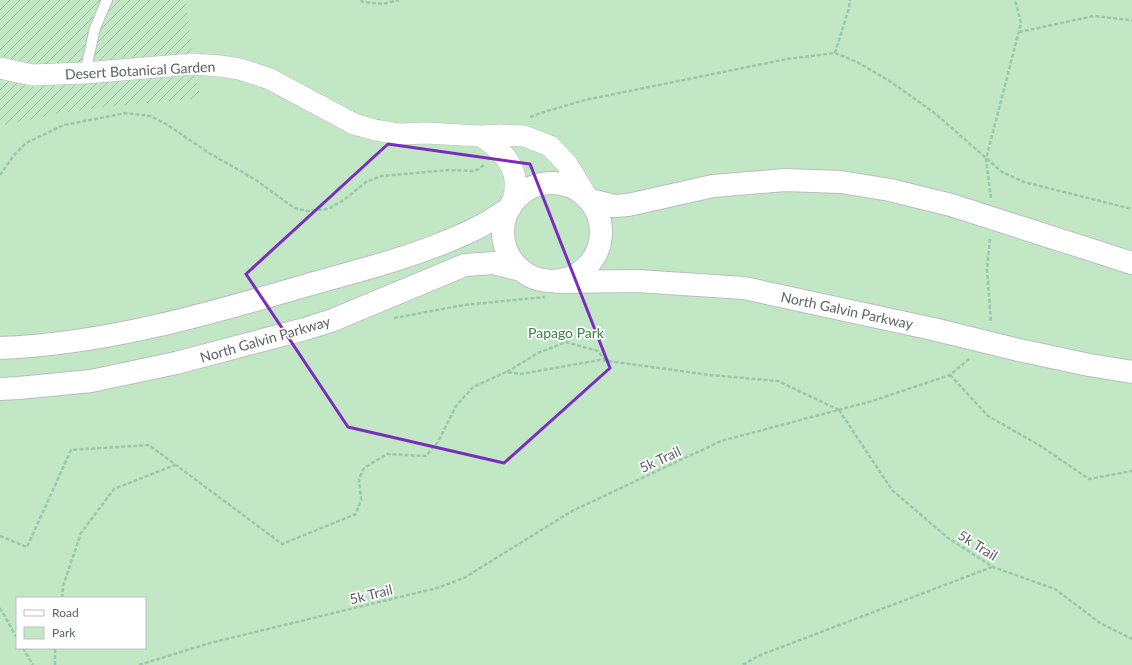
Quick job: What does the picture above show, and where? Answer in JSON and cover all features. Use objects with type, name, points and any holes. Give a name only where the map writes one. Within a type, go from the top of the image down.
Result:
[{"type":"main road","points":[[588,199],[614,206],[628,205],[713,186],[785,180],[840,182],[890,190],[951,205],[1132,263]]},
{"type":"main road","points":[[0,348],[33,347],[57,344],[162,325],[286,292],[426,250],[473,231],[510,206],[521,194],[533,186],[548,183],[562,184],[576,188],[588,199],[596,210],[601,225],[601,242],[596,256],[586,269],[553,289],[544,281],[532,277],[521,270],[511,259],[505,246],[503,232],[505,218],[510,206]]},
{"type":"main road","name":"North Galvin Parkway","points":[[0,389],[91,381],[176,363],[305,329],[333,320],[465,265],[494,263],[521,270]]},
{"type":"main road","name":"North Galvin Parkway","points":[[553,289],[637,281],[744,288],[926,327],[1019,350],[1089,365],[1132,372]]},
{"type":"street","name":"Desert Botanical Garden","points":[[0,68],[32,75],[85,73],[193,64],[240,69],[270,79],[354,124],[375,130],[399,134],[426,133],[481,136],[524,136],[550,146],[567,164],[588,199]]},
{"type":"street","points":[[481,136],[495,145],[508,160],[514,174],[515,189],[510,206]]},
{"type":"lane","points":[[85,73],[95,28],[107,0]]},
{"type":"path","points":[[361,0],[363,2],[383,4],[399,0]]},
{"type":"path","points":[[835,53],[849,8],[850,0]]},
{"type":"path","points":[[986,159],[1021,23],[1016,0]]},
{"type":"path","points":[[1018,32],[1094,16],[1132,21]]},
{"type":"path","points":[[525,120],[547,111],[585,100],[787,59],[835,53],[857,62],[888,80],[937,115],[1002,172],[1024,182],[1132,209]]},
{"type":"path","points":[[0,175],[14,155],[26,143],[64,125],[126,113],[150,116],[209,154],[256,180],[294,208],[307,211],[328,209],[345,199],[366,182],[382,176],[448,170],[474,171],[483,166],[487,160]]},
{"type":"path","points":[[391,318],[553,289]]},
{"type":"path","points":[[0,536],[27,547],[71,450],[149,445],[282,544],[356,514],[361,500],[359,479],[364,468],[387,454],[426,456],[438,442],[456,406],[473,387],[506,372],[538,353],[566,342],[598,351],[606,361]]},
{"type":"path","points":[[506,372],[521,374],[600,360],[710,375],[778,381],[839,410]]},
{"type":"path","points":[[950,375],[988,416],[1039,445],[1089,479],[1132,471]]},
{"type":"path","name":"5k Trail","points":[[139,665],[210,643],[437,588],[464,578],[572,511],[720,441],[839,410],[892,490],[948,538],[993,567],[1055,589],[1100,623],[1132,638]]},
{"type":"path","points":[[62,597],[63,586],[81,533],[114,489],[175,465]]},
{"type":"path","points":[[743,665],[758,656],[993,567]]},
{"type":"path","points":[[0,608],[16,636]]},
{"type":"path","points":[[24,649],[33,665]]},
{"type":"path","points":[[55,665],[56,649]]},
{"type":"highlighted area","points":[[388,144],[530,164],[610,368],[504,463],[348,427],[246,274]]},
{"type":"green space","name":"Papago Park","points":[[0,0],[1132,0],[1132,665],[0,665]]},
{"type":"green space","points":[[0,0],[186,0],[195,78],[201,98],[105,107],[61,113],[0,126]]}]
